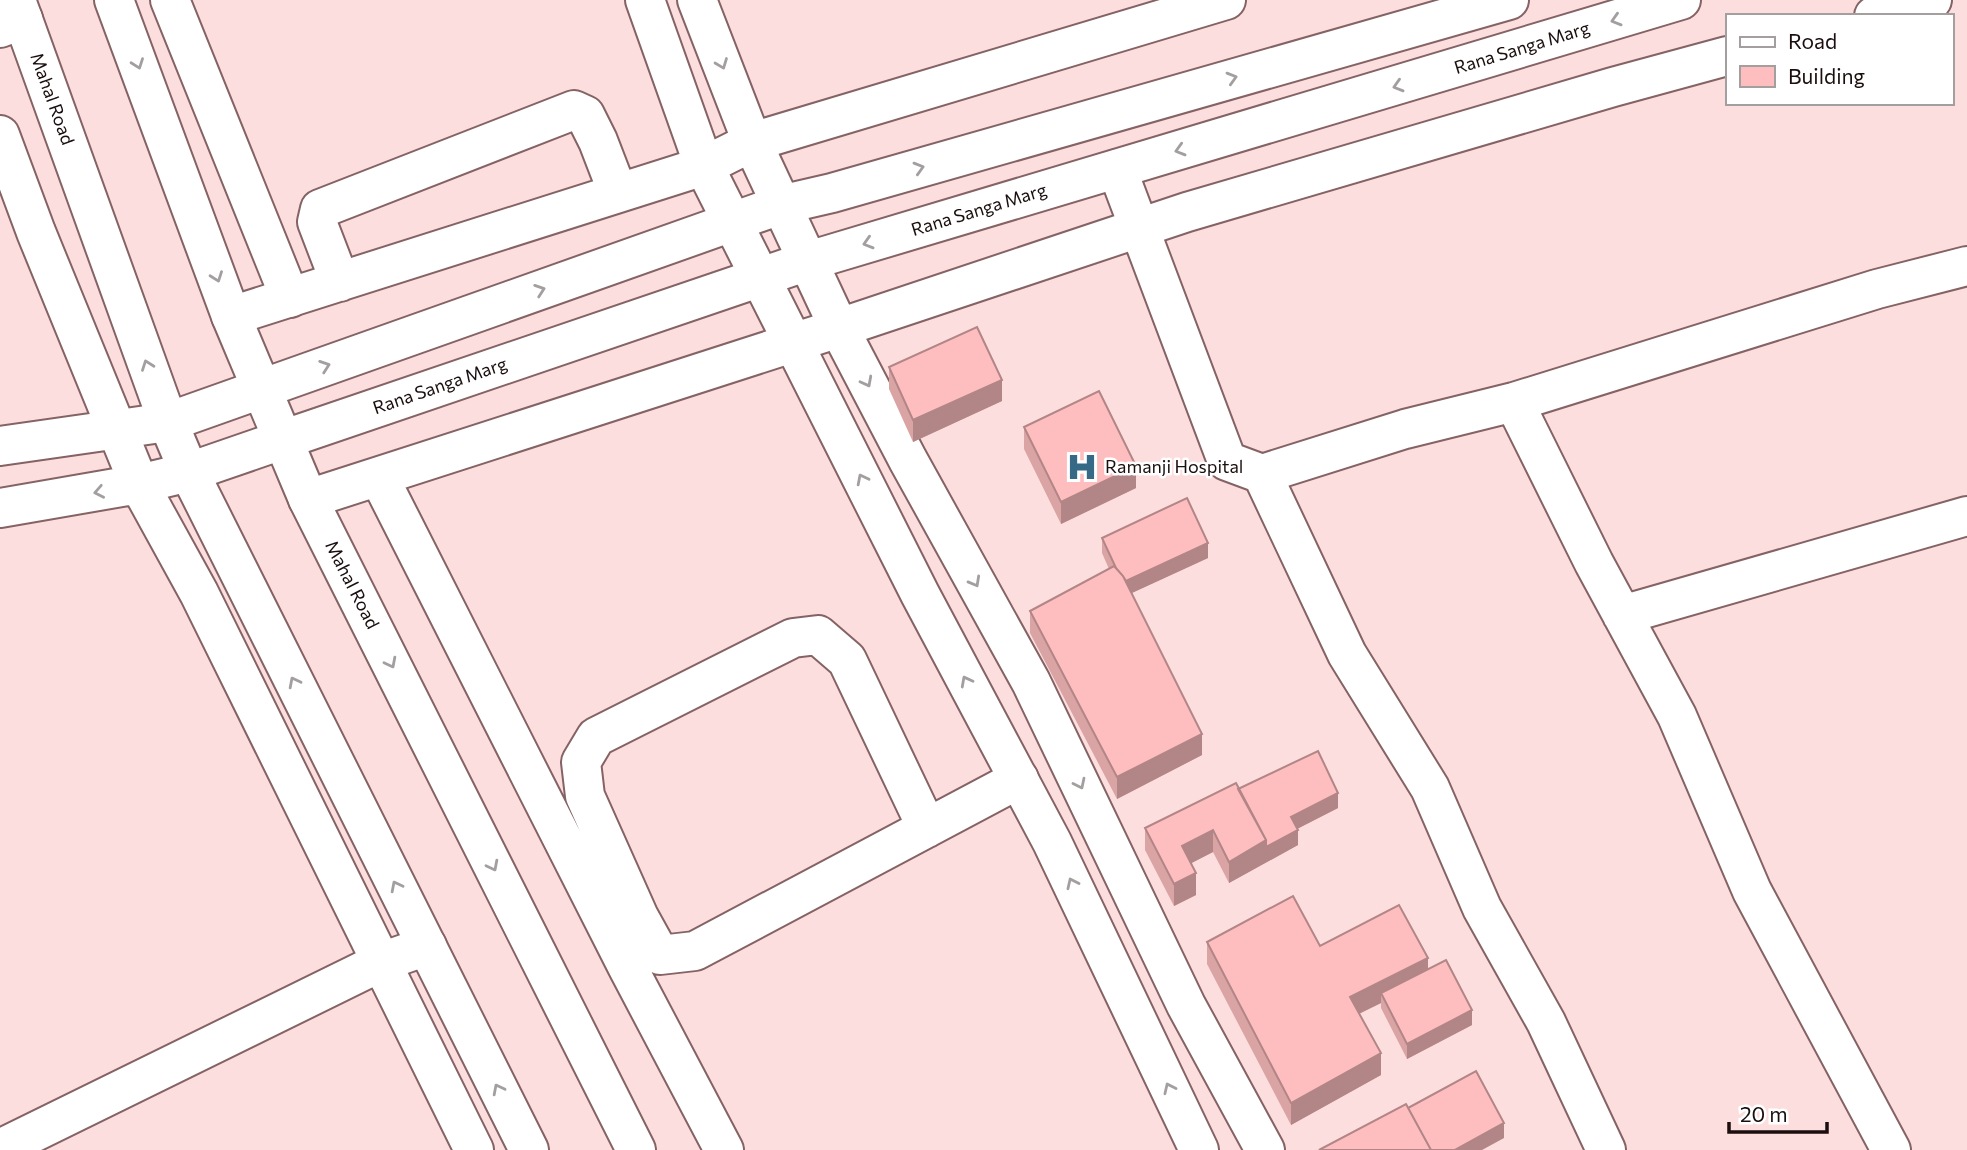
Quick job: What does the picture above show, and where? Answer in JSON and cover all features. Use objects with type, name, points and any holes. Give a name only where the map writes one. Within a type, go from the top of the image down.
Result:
[{"type":"main road","name":"Mahal Road","points":[[114,0],[231,316],[308,499],[636,1150]]},
{"type":"main road","points":[[170,0],[290,298]]},
{"type":"main road","points":[[645,0],[704,166],[920,594],[1052,842],[1199,1150]]},
{"type":"main road","points":[[697,0],[752,142],[839,328],[908,460],[1031,682],[1186,1005],[1265,1150]]},
{"type":"main road","points":[[231,316],[704,166],[752,142],[1226,0]]},
{"type":"main road","points":[[0,446],[168,422],[780,205],[845,189],[1508,0]]},
{"type":"main road","name":"Rana Sanga Marg","points":[[0,508],[139,484],[189,472],[808,261],[1681,0]]},
{"type":"main road","points":[[1881,14],[1931,0]]},
{"type":"main road","name":"Mahal Road","points":[[13,16],[189,472],[529,1150]]},
{"type":"main road","points":[[308,499],[1139,228],[1520,114],[1726,56]]},
{"type":"main road","points":[[340,282],[317,222],[320,209],[574,110],[585,115],[618,194]]},
{"type":"main road","points":[[0,135],[36,232],[139,484],[199,593],[474,1150]]},
{"type":"main road","points":[[1117,169],[1227,461],[1262,474],[1405,429],[1514,402],[1877,289],[1967,266]]},
{"type":"main road","points":[[1514,402],[1622,615],[1677,716],[1752,891],[1891,1150]]},
{"type":"main road","points":[[1262,474],[1348,654],[1430,788],[1482,908],[1546,1022],[1606,1150]]},
{"type":"main road","points":[[379,477],[644,961],[724,1150]]},
{"type":"main road","points":[[1622,615],[1967,516]]},
{"type":"main road","points":[[644,961],[639,917],[585,796],[581,762],[596,737],[793,638],[818,635],[847,660],[927,828]]},
{"type":"main road","points":[[644,961],[695,951],[1018,779]]},
{"type":"main road","points":[[8,1147],[381,962],[427,947]]},
{"type":"building","points":[[977,327],[1002,380],[913,420],[889,367]]},
{"type":"building","points":[[1099,391],[1136,466],[1061,502],[1024,427]]},
{"type":"building","points":[[1187,498],[1208,543],[1126,581],[1116,568],[1102,538]]},
{"type":"building","points":[[1114,566],[1123,576],[1202,734],[1117,777],[1030,611]]},
{"type":"building","points":[[1318,751],[1338,793],[1291,817],[1298,830],[1266,847],[1266,840],[1238,789]]},
{"type":"building","points":[[1236,783],[1266,840],[1229,862],[1213,830],[1182,846],[1196,873],[1174,884],[1145,828]]},
{"type":"building","points":[[1293,896],[1320,946],[1399,905],[1428,958],[1350,997],[1381,1053],[1291,1103],[1207,942]]},
{"type":"building","points":[[1446,960],[1472,1010],[1407,1044],[1381,993]]},
{"type":"building","points":[[1476,1071],[1504,1123],[1455,1150],[1431,1150],[1408,1108]]},
{"type":"building","points":[[1406,1104],[1431,1150],[1319,1150]]},
{"type":"place","name":"Ramanji Hospital","points":[[1082,467]]}]
